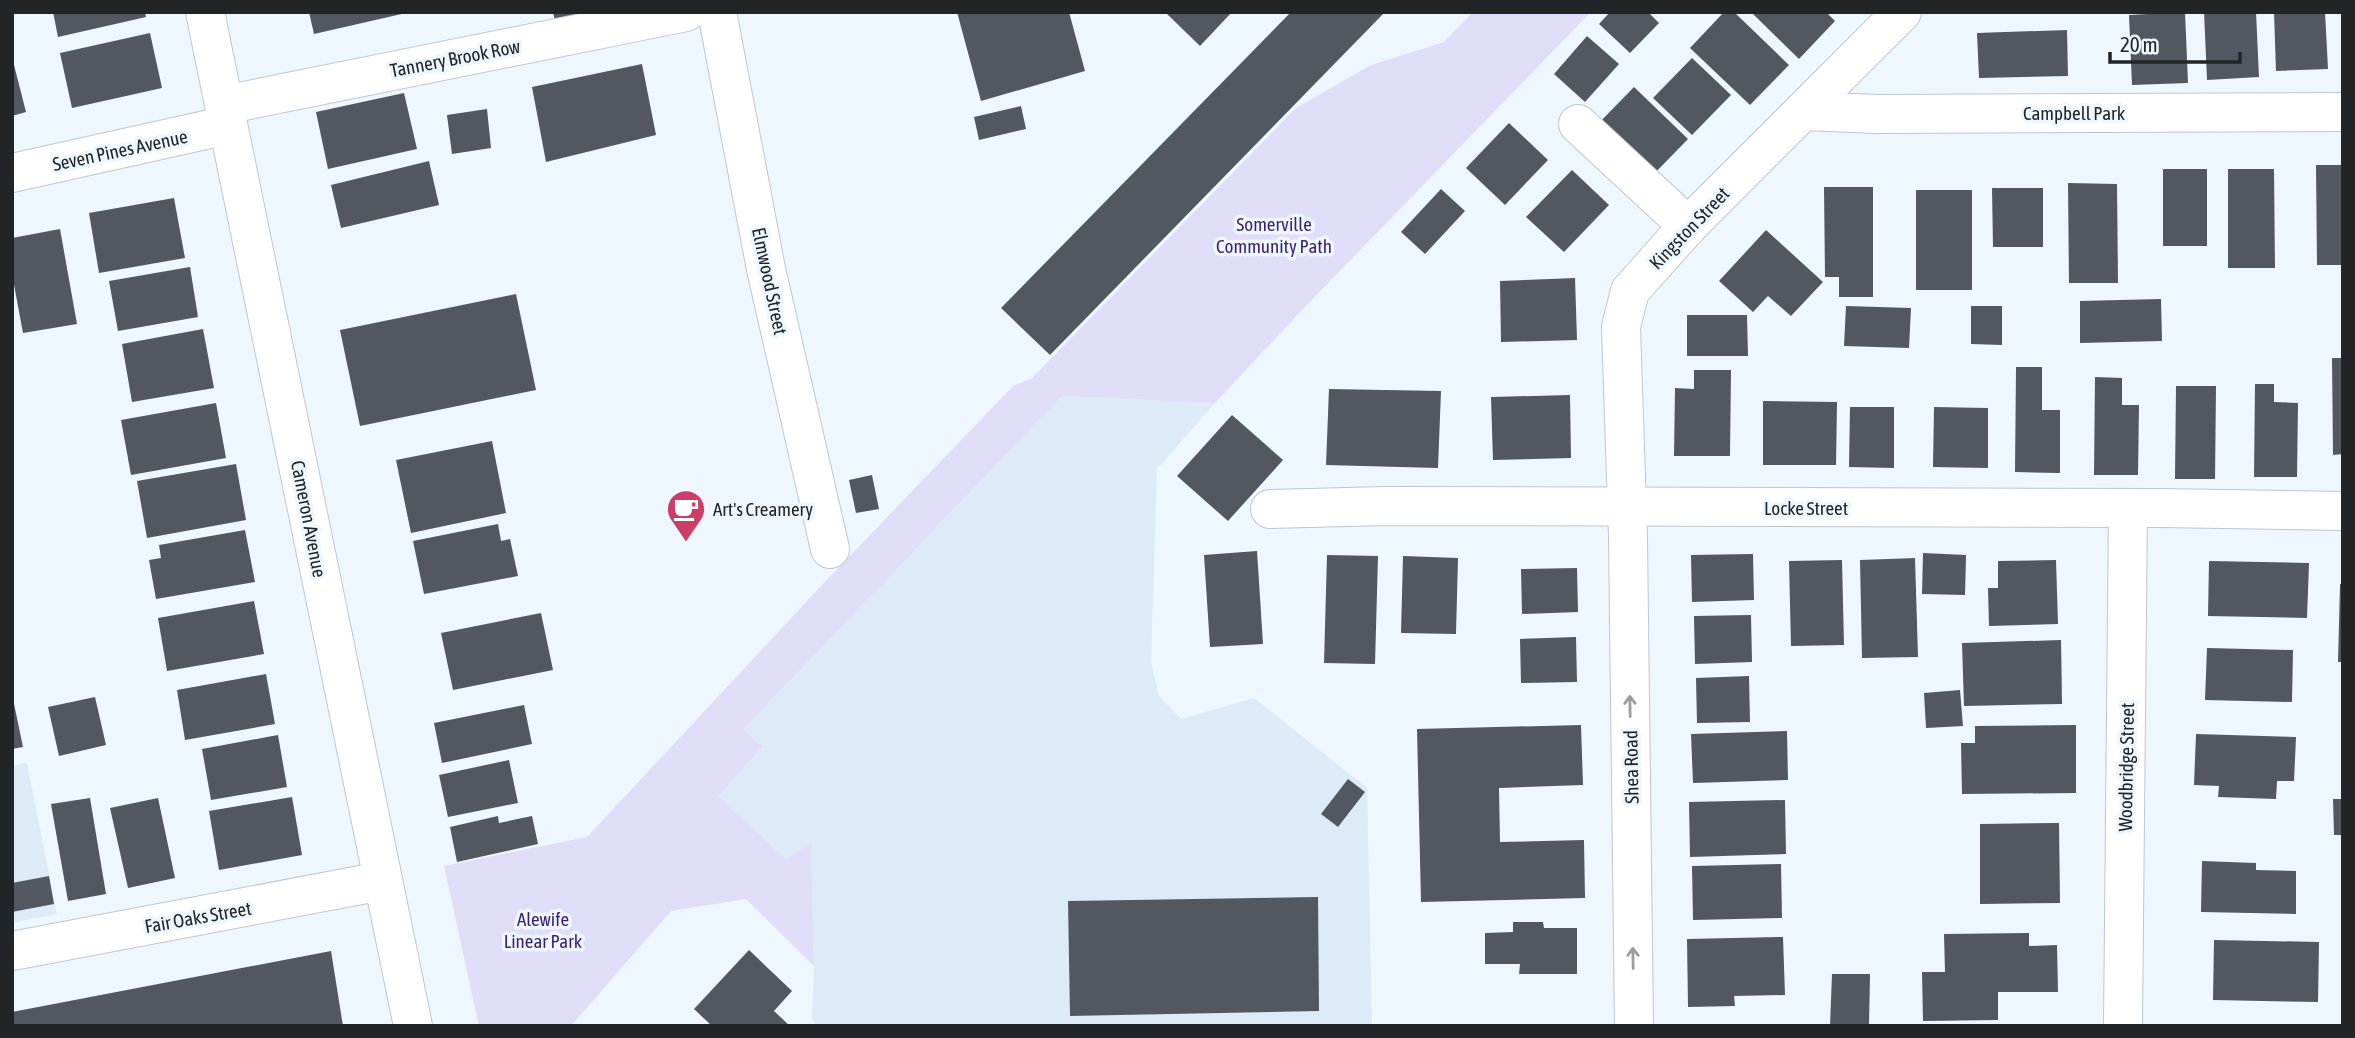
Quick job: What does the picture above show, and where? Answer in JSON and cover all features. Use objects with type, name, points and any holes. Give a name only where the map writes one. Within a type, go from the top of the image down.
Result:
[{"type":"street","name":"Cameron Avenue","points":[[205,12],[413,1026]]},
{"type":"street","name":"Tannery Brook Row","points":[[226,115],[686,12]]},
{"type":"street","name":"Elmwood Street","points":[[717,12],[766,269],[830,549]]},
{"type":"street","name":"Kingston Street","points":[[1627,507],[1621,327],[1630,290],[1688,226],[1902,12]]},
{"type":"street","name":"Campbell Park","points":[[1804,111],[1877,114],[2343,112]]},
{"type":"street","name":"Seven Pines Avenue","points":[[12,173],[226,115]]},
{"type":"street","points":[[1578,124],[1688,226]]},
{"type":"street","name":"Locke Street","points":[[1270,509],[1385,506],[2343,511]]},
{"type":"street","name":"Shea Road","points":[[1627,507],[1634,1026]]},
{"type":"street","name":"Woodbridge Street","points":[[2123,1026],[2128,508]]},
{"type":"street","name":"Fair Oaks Street","points":[[12,951],[383,881]]},
{"type":"shaded area","points":[[1062,396],[1215,403],[1157,469],[1151,662],[1159,696],[1181,719],[1254,698],[1367,788],[1372,1026],[817,1026],[812,1020],[814,966],[811,843],[786,859],[718,796],[763,747],[744,729]],"holes":[[[1348,779],[1364,792],[1338,827],[1322,814]],[[1317,897],[1319,1011],[1070,1016],[1069,901]]]},
{"type":"shaded area","points":[[27,763],[57,914],[12,923],[12,766]]},
{"type":"green space","name":"Alewife Linear Park","points":[[1473,12],[1591,12],[1215,403],[1062,396],[744,729],[763,747],[718,796],[786,859],[811,843],[814,966],[746,899],[671,911],[571,1026],[479,1026],[444,866],[587,837],[821,586],[1013,386],[1032,378],[1296,108],[1371,65],[1444,42]]},
{"type":"building","points":[[53,12],[145,12],[146,17],[58,37]]},
{"type":"building","points":[[309,12],[406,12],[406,13],[314,34]]},
{"type":"building","points":[[553,12],[607,12],[556,25]]},
{"type":"building","points":[[957,12],[1069,12],[1085,71],[981,101]]},
{"type":"building","points":[[1165,12],[1232,12],[1200,46]]},
{"type":"building","points":[[1291,12],[1385,12],[1050,355],[1001,308]]},
{"type":"building","points":[[1610,12],[1648,12],[1659,23],[1630,53],[1599,24]]},
{"type":"building","points":[[1724,12],[1734,12],[1789,65],[1750,105],[1690,48]]},
{"type":"building","points":[[1751,12],[1826,12],[1835,21],[1799,59]]},
{"type":"building","points":[[2185,12],[2188,83],[2132,85],[2129,15]]},
{"type":"building","points":[[2204,12],[2256,12],[2259,77],[2207,80]]},
{"type":"building","points":[[2274,12],[2325,12],[2328,69],[2276,71]]},
{"type":"building","points":[[2067,30],[2068,76],[1979,78],[1977,33]]},
{"type":"building","points":[[150,33],[162,88],[72,108],[60,53]]},
{"type":"building","points":[[1587,36],[1619,64],[1585,102],[1554,74]]},
{"type":"building","points":[[12,57],[26,112],[12,116]]},
{"type":"building","points":[[1692,58],[1731,95],[1692,135],[1653,98]]},
{"type":"building","points":[[642,64],[656,135],[546,162],[532,87]]},
{"type":"building","points":[[1634,87],[1688,139],[1648,180],[1594,128]]},
{"type":"building","points":[[404,93],[417,149],[328,169],[316,112]]},
{"type":"building","points":[[1021,106],[1026,129],[979,140],[974,117]]},
{"type":"building","points":[[487,109],[491,148],[452,154],[447,115]]},
{"type":"building","points":[[1509,123],[1548,160],[1505,205],[1466,168]]},
{"type":"building","points":[[429,161],[439,205],[341,228],[331,185]]},
{"type":"building","points":[[2316,165],[2343,165],[2343,265],[2317,265]]},
{"type":"building","points":[[2163,169],[2207,169],[2207,246],[2163,246]]},
{"type":"building","points":[[2228,169],[2274,169],[2275,268],[2228,268]]},
{"type":"building","points":[[1572,170],[1609,205],[1564,252],[1526,217]]},
{"type":"building","points":[[2068,183],[2117,184],[2118,283],[2069,283]]},
{"type":"building","points":[[1824,187],[1873,187],[1873,297],[1839,297],[1839,277],[1825,277]]},
{"type":"building","points":[[1992,188],[2043,188],[2043,247],[1993,247]]},
{"type":"building","points":[[1441,189],[1465,211],[1425,254],[1401,232]]},
{"type":"building","points":[[1916,190],[1972,190],[1972,290],[1916,290]]},
{"type":"building","points":[[174,198],[185,258],[99,273],[89,213]]},
{"type":"building","points":[[60,229],[77,324],[23,333],[12,274],[12,238]]},
{"type":"building","points":[[1766,230],[1823,282],[1791,316],[1768,296],[1753,312],[1719,281]]},
{"type":"building","points":[[190,267],[198,317],[118,331],[109,281]]},
{"type":"building","points":[[1575,278],[1577,340],[1501,342],[1500,281]]},
{"type":"building","points":[[516,294],[536,390],[360,426],[340,330]]},
{"type":"building","points":[[2161,299],[2162,341],[2080,343],[2080,301]]},
{"type":"building","points":[[1846,306],[1911,308],[1909,348],[1844,346]]},
{"type":"building","points":[[1971,306],[2002,306],[2002,345],[1971,344]]},
{"type":"building","points":[[1687,315],[1747,315],[1748,356],[1687,356]]},
{"type":"building","points":[[203,329],[214,388],[132,402],[122,344]]},
{"type":"building","points":[[2332,358],[2343,358],[2343,454],[2333,455]]},
{"type":"building","points":[[2016,367],[2042,367],[2042,410],[2060,410],[2060,473],[2015,472]]},
{"type":"building","points":[[1694,370],[1731,370],[1730,456],[1674,456],[1675,388],[1694,389]]},
{"type":"building","points":[[2095,377],[2122,378],[2122,405],[2139,405],[2138,475],[2094,475]]},
{"type":"building","points":[[2255,384],[2274,384],[2274,402],[2298,403],[2297,477],[2254,477]]},
{"type":"building","points":[[2176,386],[2216,386],[2215,479],[2175,479]]},
{"type":"building","points":[[1329,389],[1441,391],[1438,468],[1326,465]]},
{"type":"building","points":[[1570,395],[1571,458],[1493,460],[1491,397]]},
{"type":"building","points":[[1763,401],[1837,402],[1836,465],[1763,465]]},
{"type":"building","points":[[216,403],[226,458],[131,475],[121,420]]},
{"type":"building","points":[[1850,407],[1894,407],[1894,468],[1849,467]]},
{"type":"building","points":[[1934,407],[1988,408],[1988,468],[1933,467]]},
{"type":"building","points":[[1232,415],[1283,460],[1228,521],[1177,476]]},
{"type":"building","points":[[492,441],[506,513],[411,533],[396,460]]},
{"type":"building","points":[[236,464],[246,520],[147,538],[137,481]]},
{"type":"building","points":[[872,475],[879,509],[856,513],[849,480]]},
{"type":"building","points":[[498,524],[501,541],[510,539],[518,576],[424,594],[413,541]]},
{"type":"building","points":[[245,530],[255,582],[156,599],[149,560],[161,558],[159,545]]},
{"type":"building","points":[[1257,551],[1263,644],[1210,647],[1204,555]]},
{"type":"building","points":[[1923,553],[1966,555],[1965,595],[1922,594]]},
{"type":"building","points":[[1753,554],[1754,600],[1692,602],[1691,555]]},
{"type":"building","points":[[1327,555],[1378,556],[1375,664],[1324,663]]},
{"type":"building","points":[[1403,556],[1458,558],[1456,634],[1401,633]]},
{"type":"building","points":[[1915,558],[1918,657],[1862,658],[1860,560]]},
{"type":"building","points":[[1842,560],[1844,645],[1791,646],[1789,561]]},
{"type":"building","points":[[2056,560],[2058,624],[1989,626],[1988,588],[1998,588],[1998,561]]},
{"type":"building","points":[[2209,561],[2309,563],[2307,618],[2208,616]]},
{"type":"building","points":[[1577,568],[1578,612],[1522,614],[1521,569]]},
{"type":"building","points":[[2340,584],[2343,584],[2343,662],[2338,662]]},
{"type":"building","points":[[254,601],[264,654],[167,671],[158,618]]},
{"type":"building","points":[[541,613],[553,670],[453,690],[441,633]]},
{"type":"building","points":[[1751,615],[1752,662],[1695,664],[1694,616]]},
{"type":"building","points":[[1576,637],[1577,682],[1521,683],[1520,639]]},
{"type":"building","points":[[2061,640],[2062,704],[1964,706],[1962,643]]},
{"type":"building","points":[[2207,648],[2293,650],[2292,702],[2205,700]]},
{"type":"building","points":[[266,674],[275,724],[185,740],[177,690]]},
{"type":"building","points":[[1749,676],[1750,722],[1697,723],[1696,678]]},
{"type":"building","points":[[1960,690],[1963,726],[1926,728],[1924,693]]},
{"type":"building","points":[[12,694],[23,747],[12,749]]},
{"type":"building","points":[[95,697],[106,745],[59,756],[48,707]]},
{"type":"building","points":[[524,705],[532,744],[442,763],[434,723]]},
{"type":"building","points":[[1581,725],[1583,785],[1499,788],[1500,842],[1584,840],[1585,898],[1421,902],[1417,729]]},
{"type":"building","points":[[2076,725],[2076,793],[1962,794],[1961,743],[1975,743],[1975,726]]},
{"type":"building","points":[[1787,731],[1788,780],[1693,783],[1691,734]]},
{"type":"building","points":[[2196,734],[2296,737],[2294,781],[2277,781],[2276,799],[2218,797],[2219,786],[2194,785]]},
{"type":"building","points":[[278,735],[287,787],[211,800],[202,749]]},
{"type":"building","points":[[509,760],[518,803],[448,817],[439,775]]},
{"type":"building","points":[[1348,779],[1365,792],[1338,827],[1321,814]]},
{"type":"building","points":[[292,797],[302,855],[219,870],[209,811]]},
{"type":"building","points":[[90,798],[106,894],[68,901],[51,804]]},
{"type":"building","points":[[158,798],[175,878],[128,888],[110,808]]},
{"type":"building","points":[[2333,799],[2343,799],[2343,835],[2334,835]]},
{"type":"building","points":[[1785,800],[1786,854],[1690,857],[1689,802]]},
{"type":"building","points":[[498,816],[499,823],[532,816],[538,844],[457,862],[450,827]]},
{"type":"building","points":[[2059,823],[2060,903],[1980,904],[1980,824]]},
{"type":"building","points":[[2202,861],[2256,863],[2256,870],[2296,871],[2296,914],[2201,912]]},
{"type":"building","points":[[1781,864],[1782,918],[1693,920],[1692,866]]},
{"type":"building","points":[[49,876],[54,904],[12,912],[12,883]]},
{"type":"building","points":[[1318,897],[1319,1011],[1070,1016],[1068,901]]},
{"type":"building","points":[[1513,922],[1543,922],[1544,928],[1577,928],[1577,974],[1519,974],[1520,964],[1485,964],[1485,933],[1513,932]]},
{"type":"building","points":[[2029,933],[2029,946],[2057,945],[2058,992],[1998,992],[1998,1020],[1923,1021],[1922,972],[1945,972],[1944,934]]},
{"type":"building","points":[[1783,937],[1785,995],[1734,996],[1735,1006],[1688,1007],[1687,939]]},
{"type":"building","points":[[2214,940],[2319,942],[2318,1002],[2213,1000]]},
{"type":"building","points":[[749,950],[792,991],[774,1011],[790,1026],[712,1026],[694,1009]]},
{"type":"building","points":[[331,951],[343,1026],[12,1026],[12,1012]]},
{"type":"building","points":[[1832,974],[1870,974],[1869,1026],[1830,1026]]},
{"type":"place","name":"Art's Creamery","points":[[686,543]]},
{"type":"park label","name":"Somerville Community Path","points":[[1274,235]]}]
